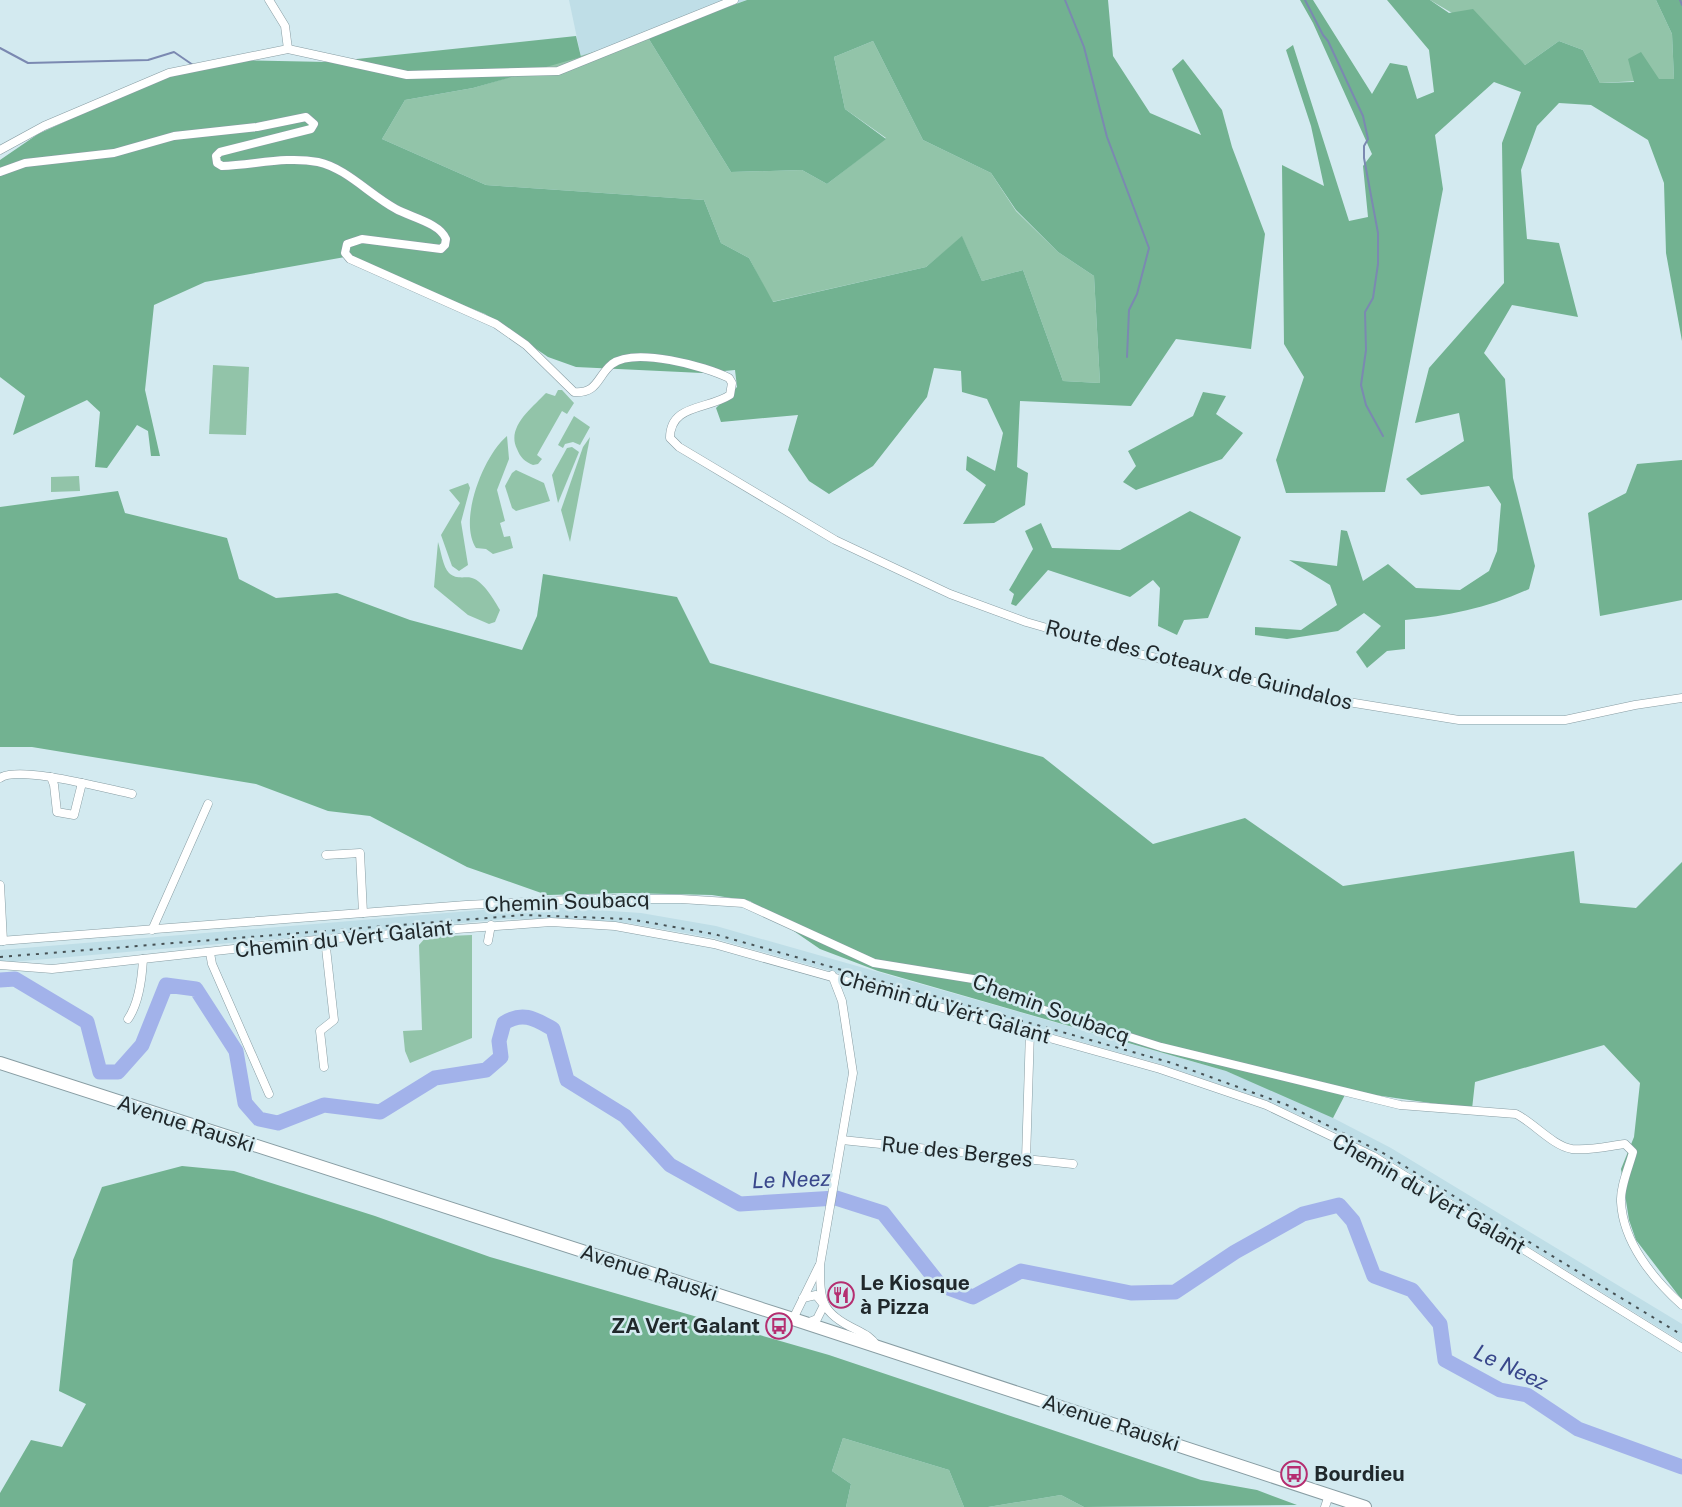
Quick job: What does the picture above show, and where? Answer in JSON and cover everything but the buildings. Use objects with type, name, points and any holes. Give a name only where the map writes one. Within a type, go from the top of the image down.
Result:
[{"type":"main road","name":"Avenue Rauski","points":[[0,1064],[877,1346],[1327,1501],[1365,1507]]},
{"type":"street","points":[[269,0],[285,26],[288,49]]},
{"type":"street","points":[[0,150],[44,126],[170,73],[288,49],[407,75],[558,71],[734,0]]},
{"type":"street","name":"Route des Coteaux de Guindalos","points":[[0,172],[25,163],[114,153],[196,132],[257,127],[306,117],[314,124],[311,129],[220,152],[216,156],[217,163],[222,166],[256,161],[320,162],[336,168],[375,198],[438,229],[446,239],[441,249],[363,239],[347,244],[345,253],[350,259],[496,324],[526,345],[574,392],[584,393],[593,390],[612,364],[639,356],[676,362],[729,378],[732,383],[730,395],[718,402],[683,412],[676,417],[670,426],[670,438],[679,447],[835,540],[950,594],[1026,622],[1134,654],[1211,670],[1299,694],[1459,720],[1565,720],[1635,705],[1682,698]]},
{"type":"street","points":[[0,777],[8,772],[51,777],[132,794]]},
{"type":"street","points":[[51,777],[57,813],[74,815],[82,783]]},
{"type":"street","points":[[152,930],[208,804]]},
{"type":"street","points":[[326,855],[360,853],[363,913]]},
{"type":"street","points":[[0,885],[1,941]]},
{"type":"street","name":"Chemin Soubacq","points":[[1,941],[363,913],[587,899],[681,899],[743,903],[874,963],[979,980],[1041,1009],[1161,1047],[1400,1105],[1516,1114],[1532,1122],[1560,1144],[1572,1149],[1625,1144],[1633,1152],[1620,1201],[1625,1227],[1633,1246],[1667,1292],[1682,1305]]},
{"type":"street","name":"Chemin du Vert Galant","points":[[0,965],[52,969],[325,939],[551,922],[615,926],[714,944],[1030,1031],[1160,1069],[1266,1105],[1373,1156],[1682,1348]]},
{"type":"street","points":[[488,941],[491,925]]},
{"type":"street","points":[[324,1067],[320,1031],[334,1020],[325,939]]},
{"type":"street","points":[[210,953],[212,964],[269,1094]]},
{"type":"street","points":[[128,1018],[133,1012],[142,975],[143,959]]},
{"type":"street","points":[[806,1323],[816,1319],[824,1305],[820,1265],[853,1073],[842,1001],[832,975]]},
{"type":"street","points":[[1026,1159],[1030,1031]]},
{"type":"street","name":"Rue des Berges","points":[[842,1140],[1073,1164]]},
{"type":"street","points":[[793,1319],[820,1265]]},
{"type":"street","points":[[803,1298],[816,1295],[832,1318],[871,1337],[877,1346]]},
{"type":"shaded area","points":[[569,0],[747,0],[581,57]]},
{"type":"shaded area","points":[[549,907],[641,913],[716,926],[1226,1071],[1310,1106],[1391,1148],[1682,1324],[1682,1342],[1384,1157],[1326,1127],[1262,1099],[1160,1064],[713,938],[627,923],[508,919],[0,963],[0,950],[494,909]]},
{"type":"green space","points":[[747,0],[1108,0],[1113,56],[1150,113],[1201,135],[1172,69],[1183,59],[1222,110],[1232,147],[1265,234],[1251,349],[1176,339],[1131,406],[1020,401],[1017,467],[1028,473],[1025,505],[994,523],[963,524],[986,485],[966,470],[967,456],[995,471],[1003,433],[987,399],[962,392],[961,371],[934,368],[927,397],[873,466],[829,494],[809,481],[788,450],[798,415],[721,422],[716,408],[737,387],[735,370],[702,373],[576,367],[548,357],[485,314],[345,257],[205,282],[154,305],[145,390],[160,456],[151,456],[148,431],[137,425],[107,468],[95,467],[100,412],[87,400],[13,435],[25,396],[0,377],[0,160],[38,134],[171,73],[232,60],[328,62],[576,36],[581,57],[473,88],[405,100],[382,139],[486,185],[704,200],[721,243],[749,258],[773,302],[926,267],[962,236],[982,281],[1023,270],[1063,381],[1100,383],[1094,276],[1058,252],[1016,210],[991,173],[923,140],[873,41],[834,57],[845,109],[886,139],[827,184],[802,170],[731,172],[647,36]]},
{"type":"green space","points":[[1300,0],[1313,0],[1372,94],[1390,63],[1407,66],[1417,99],[1434,92],[1429,50],[1387,0],[1430,0],[1449,13],[1473,9],[1525,65],[1559,41],[1583,50],[1600,83],[1634,82],[1628,59],[1641,52],[1659,79],[1674,79],[1672,34],[1656,0],[1682,0],[1682,341],[1666,253],[1664,183],[1648,140],[1591,105],[1559,103],[1537,126],[1521,170],[1527,239],[1559,243],[1578,317],[1512,305],[1484,353],[1505,379],[1513,478],[1535,566],[1529,589],[1468,610],[1405,620],[1405,649],[1387,651],[1367,668],[1356,652],[1381,626],[1364,613],[1338,631],[1287,639],[1255,635],[1255,627],[1301,630],[1337,605],[1330,585],[1289,560],[1337,566],[1341,530],[1347,531],[1363,581],[1388,564],[1416,588],[1460,590],[1489,571],[1497,551],[1501,504],[1489,486],[1421,495],[1406,479],[1464,441],[1459,413],[1415,423],[1429,368],[1504,283],[1502,143],[1521,92],[1494,82],[1435,135],[1443,189],[1385,492],[1286,493],[1276,460],[1304,377],[1284,344],[1282,165],[1324,186],[1311,126],[1286,50],[1293,45],[1349,221],[1368,217],[1363,166],[1372,154],[1313,23]]},
{"type":"green space","points":[[1430,0],[1656,0],[1672,34],[1674,79],[1600,83],[1583,50],[1559,41],[1525,65],[1501,42]]},
{"type":"green space","points":[[647,36],[731,172],[802,170],[827,184],[886,138],[845,109],[834,57],[873,41],[923,140],[991,173],[1016,211],[1058,252],[1094,276],[1100,383],[1063,381],[1023,270],[982,281],[962,237],[926,267],[772,302],[749,258],[721,243],[704,200],[486,185],[382,139],[405,100],[473,88]]},
{"type":"green space","points":[[213,365],[249,367],[246,435],[209,434]]},
{"type":"green space","points":[[558,390],[562,390],[574,403],[567,414],[562,411],[537,455],[542,459],[538,464],[533,465],[525,461],[517,449],[515,433],[522,418],[546,393],[555,396]]},
{"type":"green space","points":[[1203,392],[1226,396],[1216,414],[1243,433],[1222,459],[1136,490],[1123,482],[1136,466],[1128,451],[1193,416]]},
{"type":"green space","points":[[574,416],[590,427],[580,445],[573,442],[565,444],[563,448],[558,445]]},
{"type":"green space","points":[[507,436],[509,459],[497,490],[505,521],[500,523],[504,537],[510,536],[513,548],[493,554],[486,549],[476,548],[471,536],[470,522],[476,489],[482,473],[498,445]]},
{"type":"green space","points":[[590,437],[570,542],[561,510],[583,447]]},
{"type":"green space","points":[[572,447],[579,452],[558,503],[552,475],[567,448]]},
{"type":"green space","points":[[1682,460],[1682,600],[1600,616],[1588,513],[1626,493],[1637,464]]},
{"type":"green space","points":[[516,470],[544,483],[550,501],[516,511],[512,508],[505,486]]},
{"type":"green space","points":[[79,476],[80,491],[51,492],[51,477]]},
{"type":"green space","points":[[468,483],[470,488],[461,522],[468,565],[459,571],[452,566],[441,535],[460,503],[449,490]]},
{"type":"green space","points":[[118,491],[125,513],[227,538],[239,579],[276,598],[337,593],[410,620],[522,650],[537,616],[543,574],[677,597],[710,663],[1043,757],[1153,844],[1245,818],[1343,886],[1574,851],[1580,903],[1636,908],[1682,862],[1682,1300],[1636,1240],[1629,1220],[1621,1169],[1634,1137],[1640,1083],[1604,1045],[1475,1082],[1472,1109],[1347,1091],[1333,1118],[1226,1071],[878,971],[820,949],[750,901],[712,895],[625,893],[547,895],[467,867],[370,816],[328,811],[256,784],[32,747],[0,747],[0,507]]},
{"type":"green space","points":[[1190,511],[1241,537],[1208,618],[1184,620],[1177,635],[1158,626],[1160,588],[1153,580],[1130,597],[1048,570],[1016,606],[1011,604],[1014,594],[1009,590],[1033,549],[1025,531],[1041,523],[1052,548],[1120,550]]},
{"type":"green space","points":[[438,542],[449,573],[476,580],[492,597],[500,610],[495,622],[489,624],[468,615],[434,587]]},
{"type":"green space","points":[[472,935],[472,1038],[410,1063],[405,1051],[403,1031],[422,1030],[419,945],[426,937]]},
{"type":"green space","points":[[182,1166],[234,1171],[375,1216],[490,1257],[829,1355],[1201,1480],[1257,1490],[1297,1505],[1084,1507],[1061,1495],[988,1507],[964,1507],[949,1470],[843,1438],[832,1471],[851,1484],[846,1507],[0,1507],[0,1493],[31,1440],[62,1447],[86,1404],[59,1391],[73,1260],[102,1187]]},
{"type":"green space","points":[[843,1438],[949,1470],[964,1507],[846,1507],[851,1484],[832,1471]]},
{"type":"green space","points":[[1061,1495],[1084,1507],[988,1507]]},
{"type":"waterway","points":[[1065,0],[1084,47],[1107,137],[1149,248],[1137,294],[1129,310],[1127,357]]},
{"type":"waterway","points":[[1305,0],[1328,41],[1363,116],[1368,139],[1364,146],[1364,158],[1378,233],[1378,264],[1373,298],[1365,312],[1366,350],[1361,385],[1366,405],[1383,436]]},
{"type":"waterway","points":[[1680,0],[1682,5]]},
{"type":"waterway","points":[[0,48],[28,63],[148,60],[174,52],[193,65]]},
{"type":"waterway","name":"Le Neez","points":[[0,980],[15,979],[87,1022],[100,1072],[118,1072],[142,1045],[166,985],[196,989],[236,1051],[245,1103],[259,1119],[278,1123],[324,1105],[380,1112],[435,1078],[486,1070],[501,1057],[499,1041],[504,1023],[517,1017],[529,1018],[553,1029],[567,1080],[625,1116],[670,1165],[740,1204],[836,1198],[883,1213],[940,1285],[973,1297],[1021,1271],[1131,1293],[1175,1292],[1235,1252],[1303,1214],[1339,1205],[1353,1221],[1374,1276],[1412,1290],[1440,1324],[1445,1360],[1500,1390],[1527,1395],[1578,1429],[1682,1467]]},
{"type":"railway","points":[[0,957],[524,915],[629,919],[714,934],[1172,1063],[1287,1105],[1383,1153],[1682,1335]]},
{"type":"place","name":"Le Kiosque à Pizza","points":[[841,1295]]},
{"type":"place","name":"ZA Vert Galant","points":[[779,1326]]},
{"type":"place","name":"Bourdieu","points":[[1294,1474]]}]
